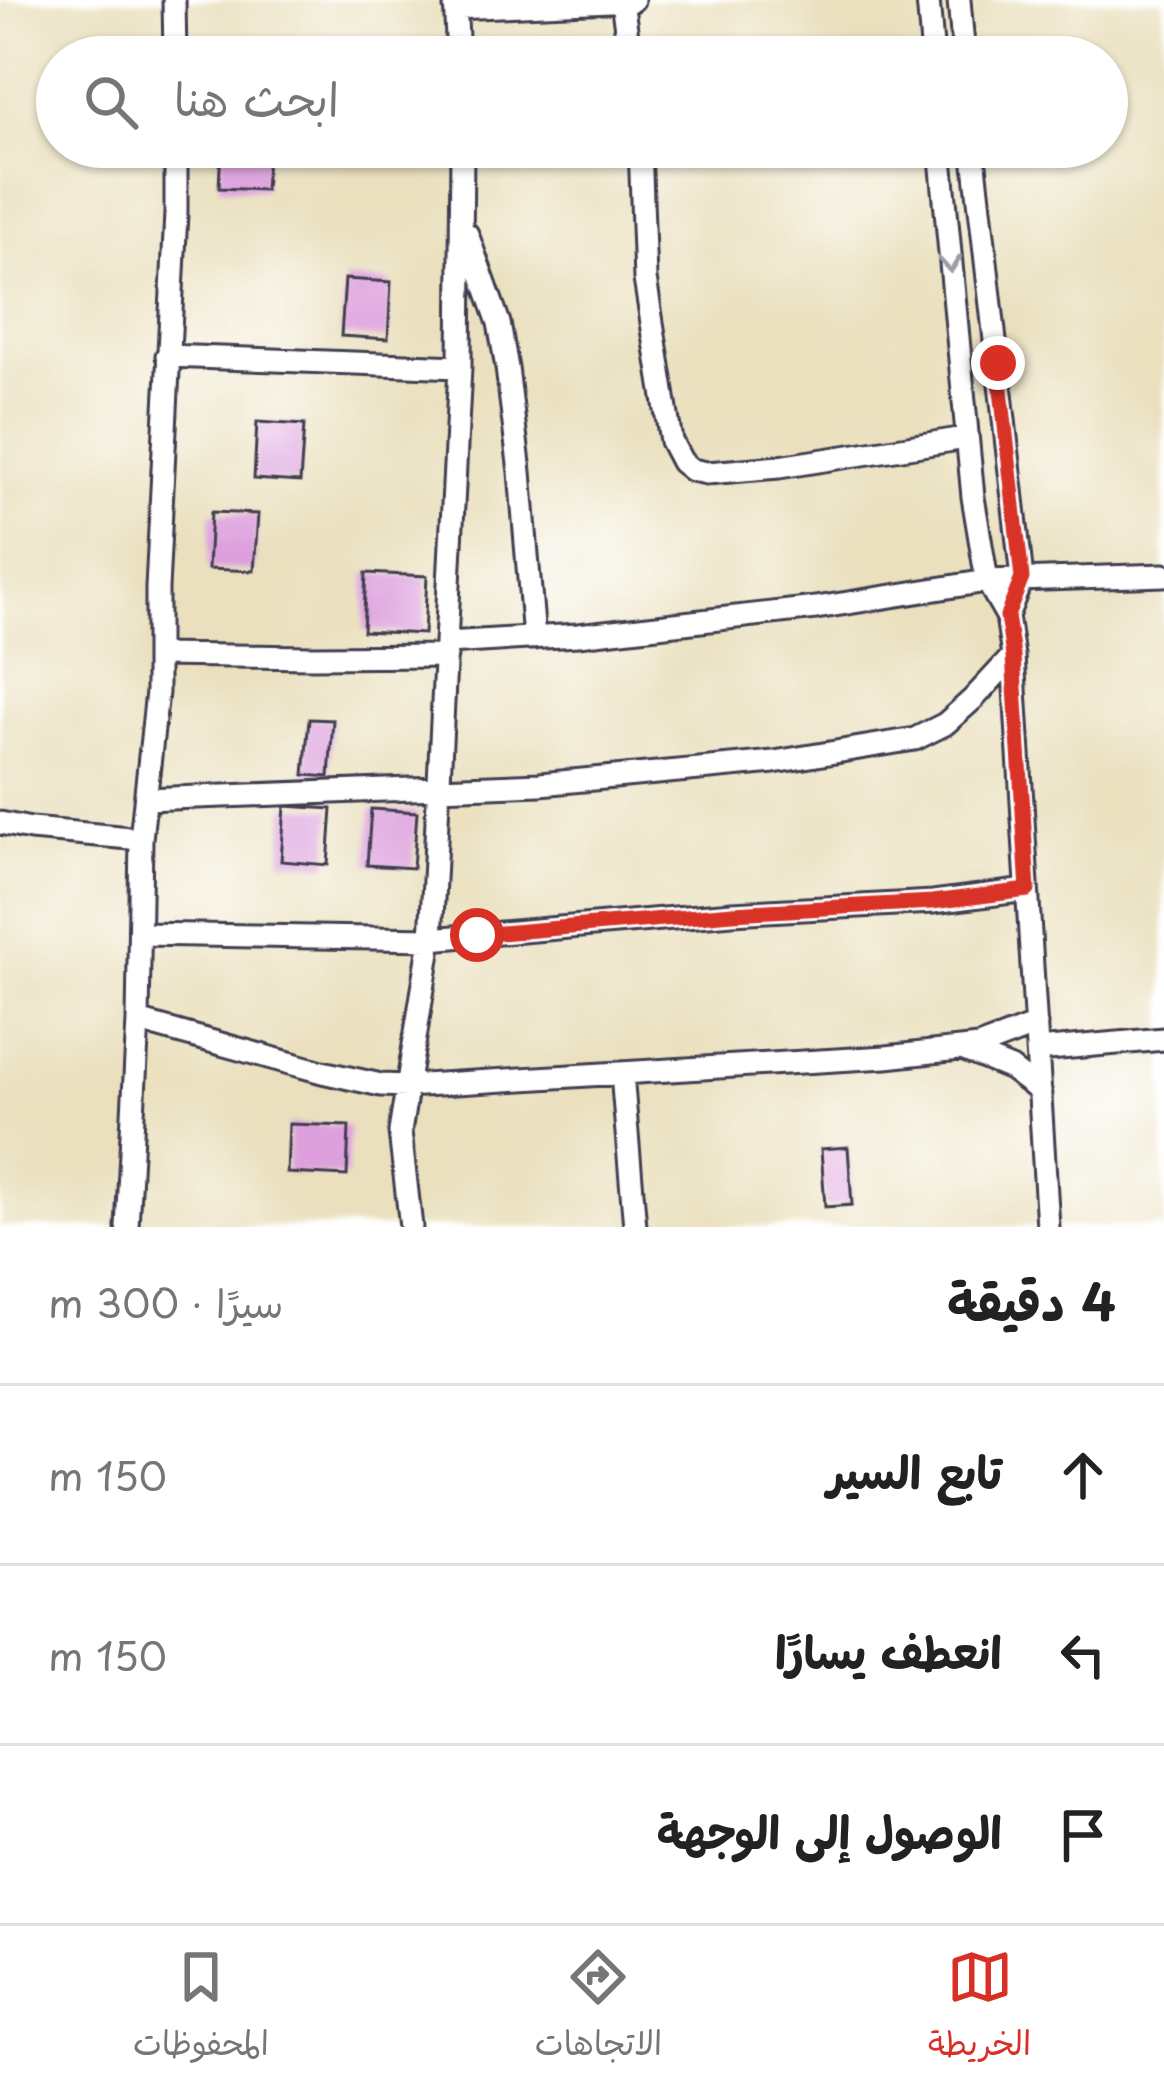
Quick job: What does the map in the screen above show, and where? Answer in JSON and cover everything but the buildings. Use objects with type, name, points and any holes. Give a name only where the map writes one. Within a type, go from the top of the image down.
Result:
[{"type":"street","points":[[174,0],[175,36]]},
{"type":"street","points":[[457,36],[455,4],[633,0]]},
{"type":"street","points":[[928,0],[931,36]]},
{"type":"street","points":[[959,0],[962,36]]},
{"type":"street","points":[[622,1],[627,36]]},
{"type":"street","points":[[127,1227],[141,839],[158,692],[157,588],[176,168]]},
{"type":"street","points":[[411,1227],[400,1132],[431,938],[460,367],[462,168]]},
{"type":"street","points":[[641,168],[645,279],[671,441],[682,462],[692,470],[707,472],[778,467],[966,438]]},
{"type":"street","points":[[942,168],[966,438],[987,581],[1007,616],[1013,656],[1048,1227]]},
{"type":"street","points":[[975,168],[1022,578],[1007,616]]},
{"type":"street","points":[[463,222],[499,322],[507,368],[534,638]]},
{"type":"street","points":[[167,356],[460,367]]},
{"type":"street","points":[[157,655],[311,657],[446,650],[816,608],[987,581],[1164,575]]},
{"type":"street","points":[[146,799],[539,784],[774,763],[915,739],[945,724],[1013,656]]},
{"type":"street","points":[[0,823],[141,839]]},
{"type":"street","points":[[140,934],[431,938],[932,902],[1028,890]]},
{"type":"street","points":[[138,1021],[322,1072],[406,1086],[886,1057],[996,1042],[1036,1025]]},
{"type":"street","points":[[1037,1050],[1164,1039]]},
{"type":"street","points":[[962,1049],[1011,1069],[1040,1091]]},
{"type":"street","points":[[622,1074],[635,1227]]},
{"type":"route","points":[[477,935],[932,902],[1028,890],[1007,616],[1022,578],[998,363]]}]
